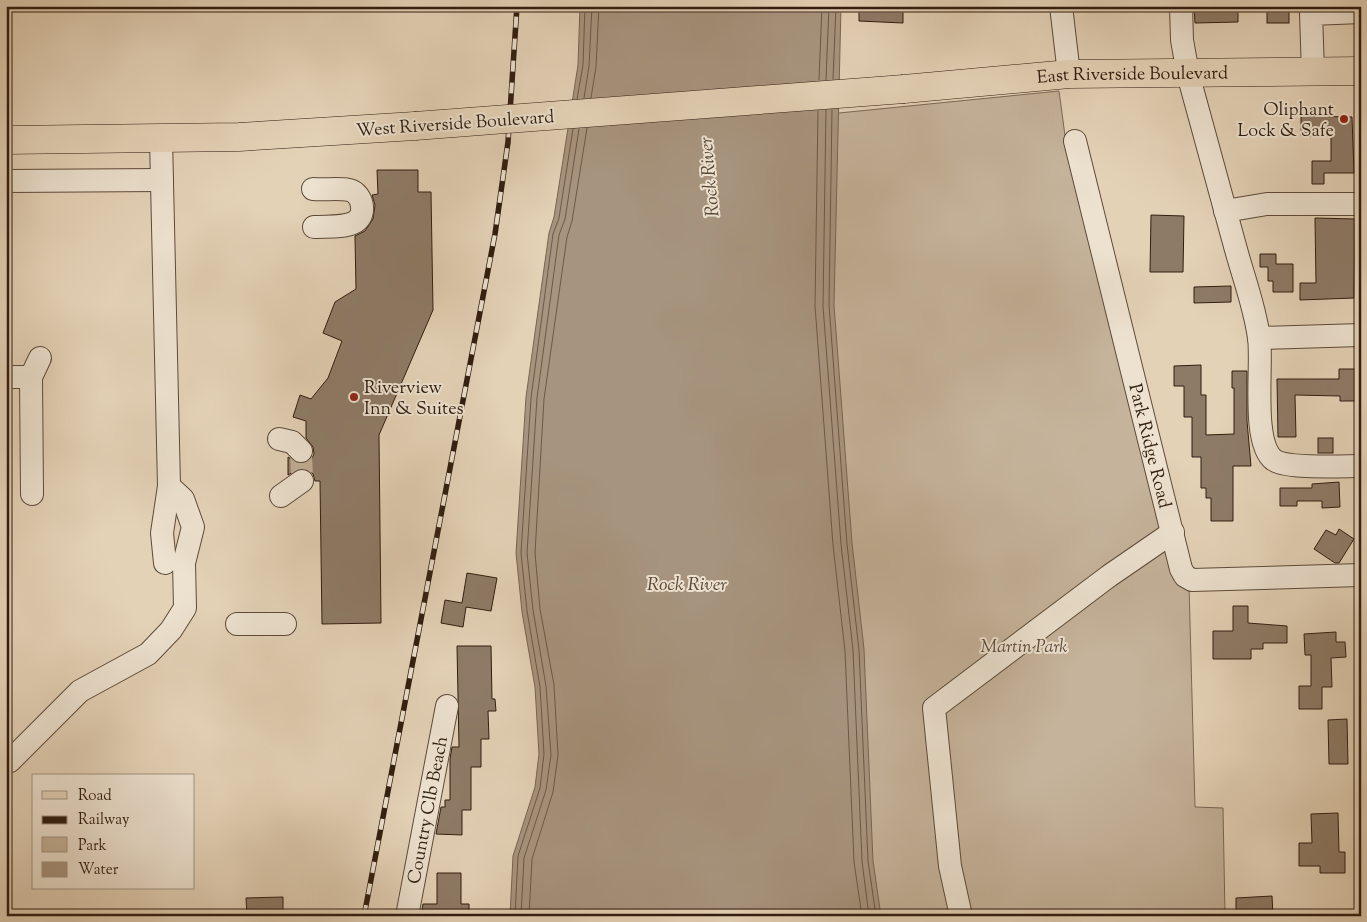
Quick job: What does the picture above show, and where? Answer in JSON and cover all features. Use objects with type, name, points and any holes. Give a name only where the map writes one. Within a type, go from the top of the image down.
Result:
[{"type":"main road","name":"East Riverside Boulevard","points":[[904,89],[1069,74],[1361,71]]},
{"type":"main road","name":"West Riverside Boulevard","points":[[6,140],[238,138],[904,89]]},
{"type":"street","points":[[1061,6],[1069,74]]},
{"type":"street","points":[[1181,6],[1182,40],[1188,74],[1259,338],[1261,420],[1266,445],[1274,460],[1297,466],[1361,466]]},
{"type":"street","points":[[1313,72],[1311,14],[1358,10]]},
{"type":"street","points":[[6,761],[10,761],[80,691],[148,654],[171,630],[185,608],[175,563],[162,533],[169,486],[161,139]]},
{"type":"street","name":"Park Ridge Road","points":[[1074,141],[1173,532],[1180,569],[1185,576],[1192,580],[1361,575]]},
{"type":"street","points":[[6,181],[162,180]]},
{"type":"street","points":[[313,189],[350,190],[357,195],[363,206],[361,217],[355,223],[314,227]]},
{"type":"street","points":[[1225,211],[1267,204],[1361,204]]},
{"type":"street","points":[[1259,338],[1361,335]]},
{"type":"street","points":[[6,377],[35,367],[32,494]]},
{"type":"street","points":[[279,439],[292,442],[300,451]]},
{"type":"street","points":[[281,496],[302,482]]},
{"type":"street","points":[[169,486],[183,499],[193,527],[175,563]]},
{"type":"street","points":[[961,916],[950,866],[934,708],[1109,576],[1173,532]]},
{"type":"street","points":[[237,624],[285,624]]},
{"type":"street","name":"Country Clb Beach","points":[[407,916],[447,706]]},
{"type":"green space","name":"Martin Park","points":[[1059,91],[1068,158],[1189,585],[1195,807],[1223,808],[1225,916],[876,916],[834,422],[829,114]]},
{"type":"water","name":"Rock River","points":[[580,6],[841,6],[834,305],[852,543],[864,649],[873,861],[881,916],[510,916],[513,856],[535,787],[539,754],[535,687],[522,612],[516,553],[526,397],[549,233],[554,217],[578,65]]},
{"type":"building","points":[[859,6],[903,6],[903,23],[859,21]]},
{"type":"building","points":[[1194,6],[1238,6],[1238,22],[1195,23]]},
{"type":"building","points":[[1267,6],[1289,6],[1289,23],[1267,23]]},
{"type":"building","points":[[1301,116],[1352,117],[1354,173],[1324,173],[1324,184],[1312,184],[1312,161],[1331,161],[1331,136],[1301,136]]},
{"type":"building","name":"Riverview Inn & Suites","points":[[377,170],[418,170],[418,192],[431,192],[433,310],[379,435],[381,623],[322,624],[320,481],[315,481],[313,474],[307,469],[300,468],[288,475],[288,457],[297,463],[304,464],[311,460],[314,454],[313,447],[306,438],[306,421],[293,417],[300,395],[311,399],[328,378],[342,341],[323,333],[335,302],[356,289],[355,236],[365,231],[373,219],[375,205],[372,195],[378,194]]},
{"type":"building","points":[[1151,215],[1184,216],[1183,272],[1150,272]]},
{"type":"building","points":[[1315,218],[1355,219],[1354,298],[1300,300],[1300,283],[1316,283]]},
{"type":"building","points":[[1260,254],[1276,254],[1276,264],[1293,264],[1293,292],[1273,292],[1273,281],[1268,281],[1268,267],[1260,267]]},
{"type":"building","points":[[1231,286],[1231,302],[1194,303],[1194,287]]},
{"type":"building","points":[[1201,365],[1201,395],[1206,395],[1206,435],[1234,434],[1232,371],[1247,371],[1247,421],[1251,466],[1233,466],[1233,521],[1211,521],[1211,498],[1206,498],[1206,488],[1201,488],[1201,457],[1192,457],[1192,417],[1184,417],[1184,386],[1174,386],[1174,366]]},
{"type":"building","points":[[1339,369],[1357,369],[1357,378],[1361,377],[1361,401],[1340,401],[1340,396],[1295,395],[1296,437],[1278,437],[1277,379],[1339,379]]},
{"type":"building","points":[[1318,438],[1333,438],[1333,453],[1318,453]]},
{"type":"building","points":[[1339,482],[1340,507],[1322,508],[1322,501],[1297,501],[1297,506],[1280,506],[1280,488],[1312,488],[1312,484]]},
{"type":"building","points":[[1339,529],[1354,539],[1339,563],[1335,563],[1314,549],[1326,530],[1336,535]]},
{"type":"building","points":[[467,573],[497,578],[491,611],[466,607],[463,627],[441,623],[445,600],[462,603]]},
{"type":"building","points":[[1233,606],[1248,606],[1248,623],[1287,626],[1287,643],[1263,643],[1263,649],[1251,649],[1251,659],[1213,659],[1213,631],[1233,631]]},
{"type":"building","points":[[1336,632],[1336,642],[1345,642],[1346,657],[1331,658],[1332,687],[1322,687],[1322,709],[1299,709],[1299,686],[1311,686],[1311,655],[1305,655],[1304,634]]},
{"type":"building","points":[[457,646],[491,646],[492,699],[495,699],[496,711],[488,711],[489,739],[481,739],[481,767],[471,767],[471,810],[462,810],[462,835],[436,834],[441,807],[445,807],[445,800],[450,800],[450,759],[452,747],[459,747]]},
{"type":"building","points":[[1347,719],[1348,764],[1329,764],[1328,720]]},
{"type":"building","points":[[1338,813],[1339,852],[1345,852],[1345,873],[1320,873],[1320,866],[1299,866],[1299,843],[1312,843],[1311,814]]},
{"type":"building","points":[[437,873],[461,873],[461,904],[469,904],[469,916],[421,916],[423,904],[437,904]]},
{"type":"building","points":[[1272,896],[1273,916],[1236,916],[1236,898]]},
{"type":"building","points":[[283,897],[283,916],[247,916],[246,898]]},
{"type":"tunnel","points":[[301,451],[302,481]]},
{"type":"railway","points":[[364,916],[495,234],[508,142],[517,6]]},
{"type":"place","name":"Oliphant Lock & Safe","points":[[1344,119]]},
{"type":"place","name":"Riverview Inn & Suites","points":[[354,397]]}]
